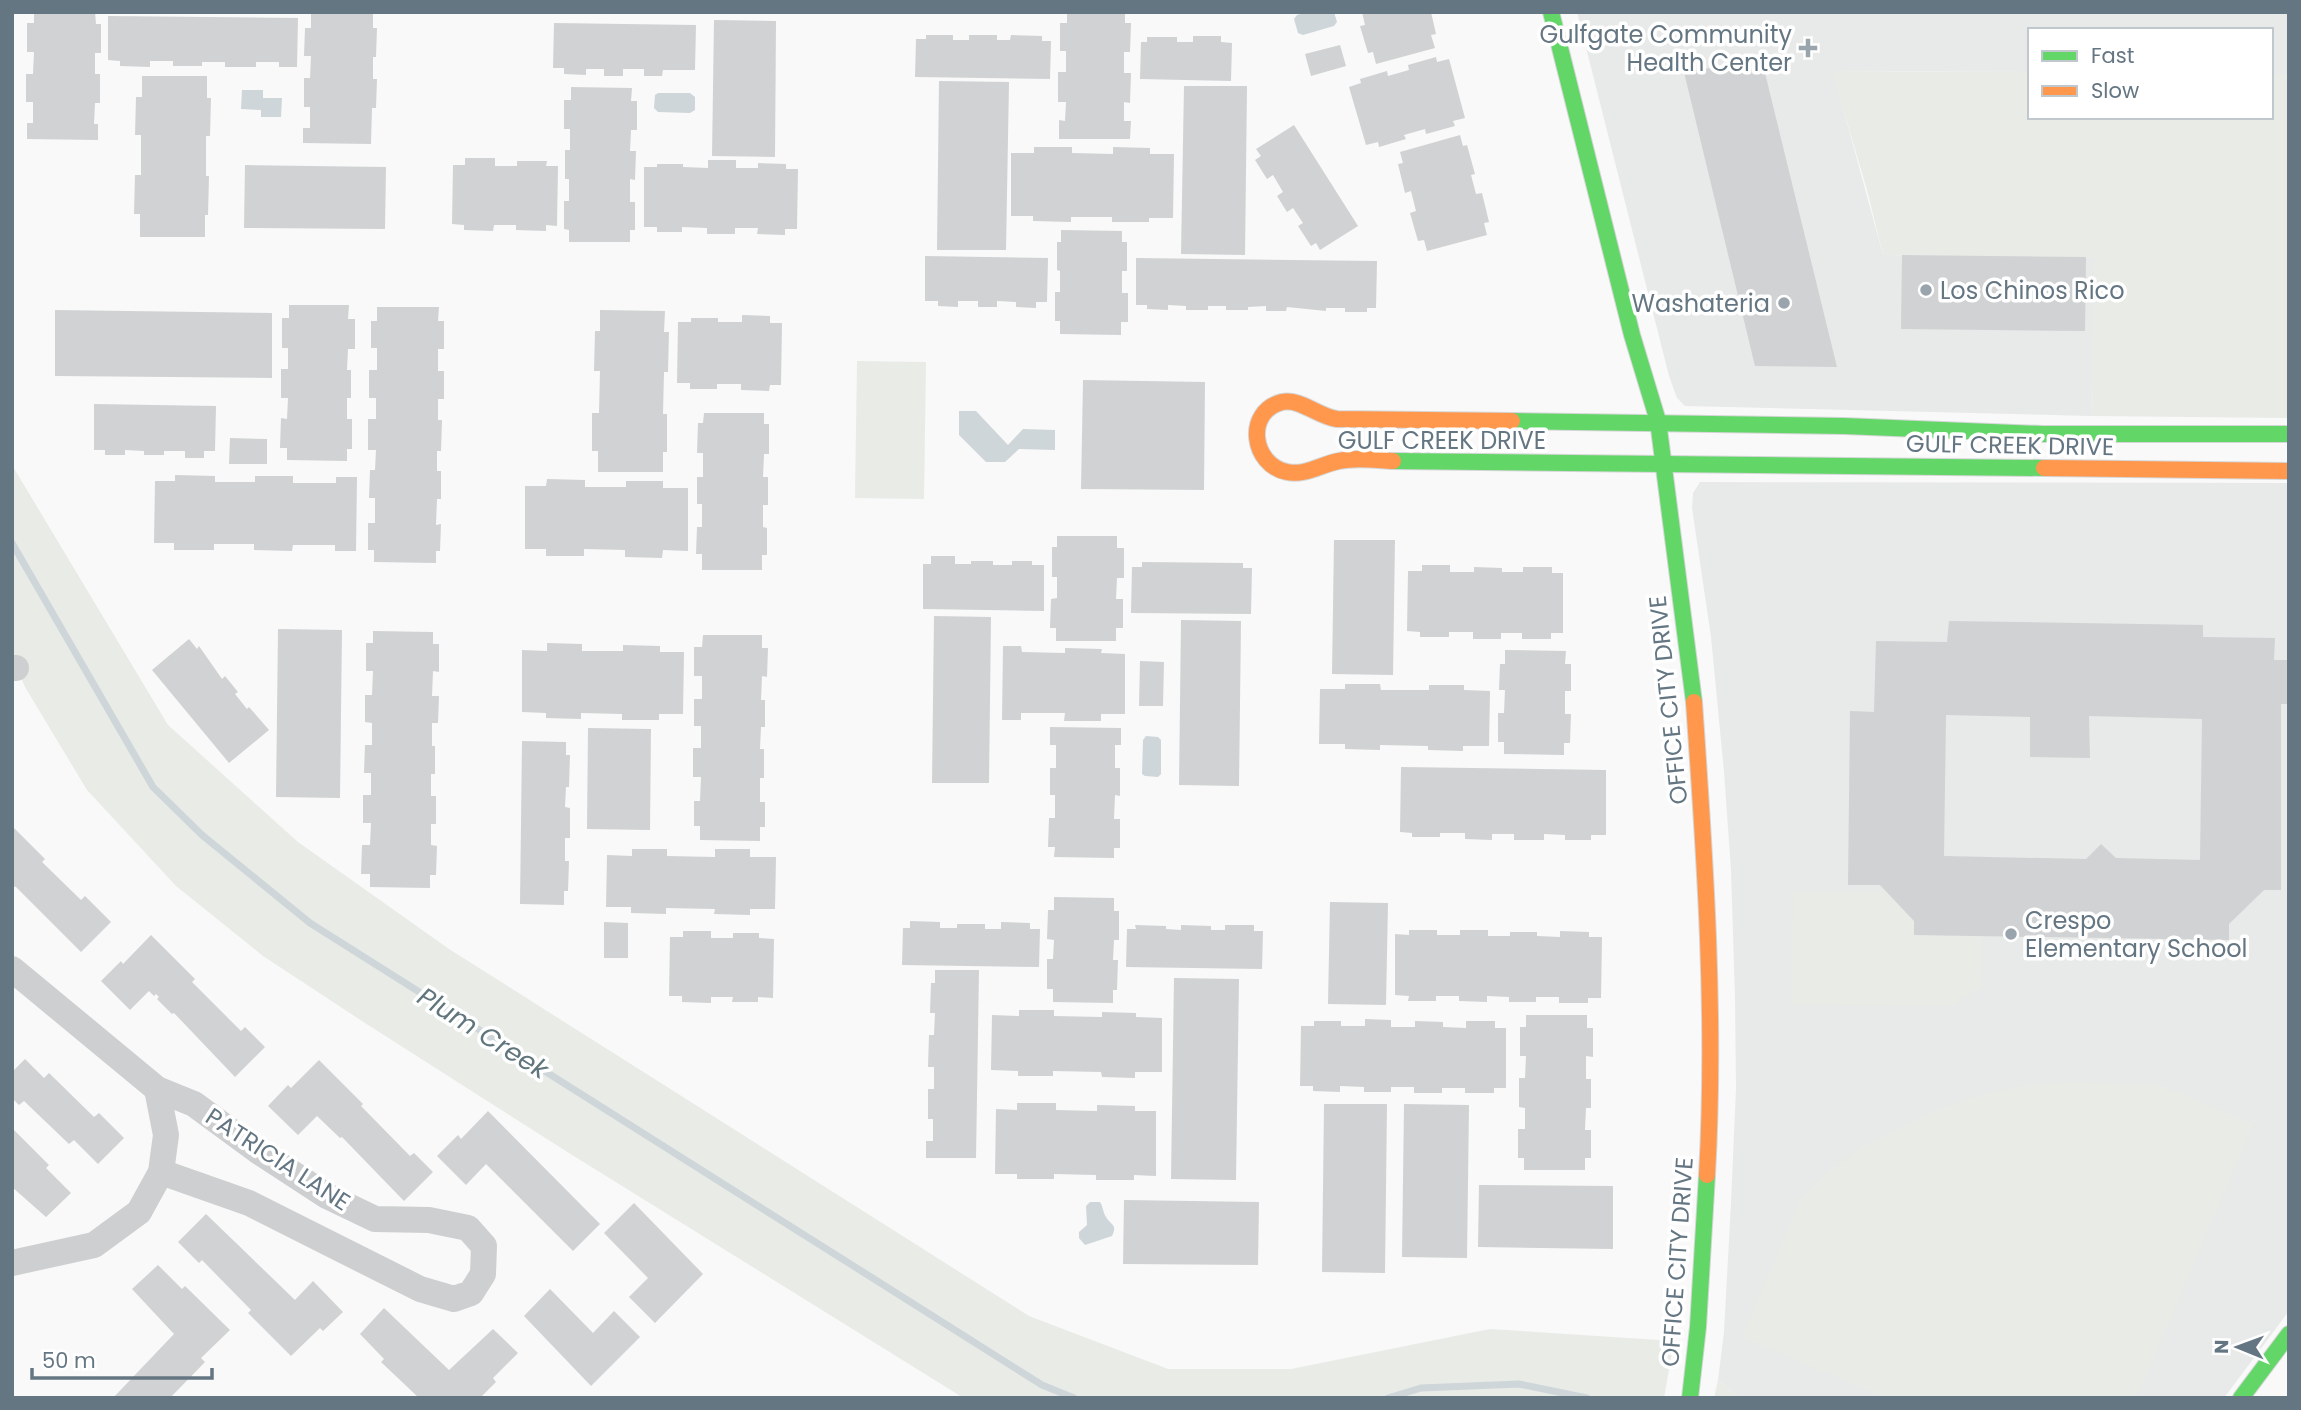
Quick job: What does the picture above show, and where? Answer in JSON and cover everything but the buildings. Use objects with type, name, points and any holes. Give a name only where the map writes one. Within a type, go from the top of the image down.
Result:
[{"type":"street","name":"OFFICE CITY DRIVE","points":[[1551,12],[1632,335],[1658,421],[1661,462],[1692,675],[1707,894],[1711,1102],[1698,1327],[1690,1398]]},
{"type":"street","name":"GULF CREEK DRIVE","points":[[2289,434],[2040,434],[1658,421],[1326,418],[1303,406],[1280,402],[1267,410],[1256,436],[1258,453],[1269,466],[1287,472],[1304,471],[1341,460],[2289,471]]},
{"type":"street","name":"PATRICIA LANE","points":[[12,969],[158,1089],[194,1104],[258,1151],[327,1196],[375,1219],[429,1220],[468,1228],[484,1246],[483,1274],[471,1293],[454,1299],[420,1289],[249,1203],[161,1171]]},
{"type":"street","points":[[12,1263],[94,1245],[139,1212],[161,1171],[166,1135],[158,1089]]},
{"type":"street","points":[[2241,1398],[2289,1334]]},
{"type":"shaded area","points":[[1308,12],[1334,12],[1337,22],[1334,26],[1303,35],[1298,33],[1294,19],[1297,15]]},
{"type":"shaded area","points":[[1577,12],[2289,12],[2289,74],[2273,74],[2273,28],[2028,28],[2028,72],[1833,71],[1883,255],[2095,258],[2091,416],[1685,406],[1677,398],[1669,376]]},
{"type":"shaded area","points":[[1832,71],[2028,72],[2028,119],[2273,119],[2273,74],[2289,74],[2289,418],[2091,416],[2094,258],[1883,255]]},
{"type":"shaded area","points":[[242,90],[263,90],[263,98],[282,98],[281,117],[261,117],[261,110],[241,109]]},
{"type":"shaded area","points":[[690,93],[695,97],[695,110],[690,113],[658,112],[654,108],[655,95]]},
{"type":"shaded area","points":[[857,361],[926,362],[924,499],[855,498]]},
{"type":"shaded area","points":[[959,411],[976,411],[1008,445],[1023,429],[1055,430],[1055,450],[1019,449],[1005,462],[986,462],[959,435]]},
{"type":"shaded area","points":[[12,465],[168,725],[298,842],[449,949],[1029,1316],[1168,1369],[1291,1369],[1490,1329],[1674,1341],[1664,1398],[962,1397],[365,1023],[263,956],[176,886],[87,790],[25,687],[12,657]]},
{"type":"shaded area","name":"Crespo Elementary School","points":[[1700,482],[2289,483],[2289,1311],[2224,1398],[1739,1398],[1718,1380],[1724,1332],[1731,1203],[1736,1088],[1735,998],[1731,870],[1724,772],[1711,637],[1692,508],[1693,493]]},
{"type":"shaded area","points":[[1146,736],[1158,737],[1161,740],[1161,774],[1158,777],[1142,774],[1143,740]]},
{"type":"shaded area","points":[[1793,891],[1887,892],[1914,921],[1914,935],[1982,936],[1981,988],[1951,1006],[1791,1005]]},
{"type":"shaded area","points":[[2031,1084],[2158,1084],[2253,1124],[2137,1398],[1885,1398],[1742,1337],[1799,1202],[1825,1174],[1861,1148],[1943,1107],[1983,1094]]},
{"type":"shaded area","points":[[1090,1202],[1100,1202],[1114,1230],[1112,1236],[1085,1245],[1079,1238],[1079,1232],[1087,1225],[1086,1206]]},
{"type":"shaded area","points":[[1718,1380],[1739,1398],[1714,1398]]},
{"type":"waterway","name":"Plum Creek","points":[[12,543],[153,787],[202,835],[310,923],[1042,1385],[1074,1398]]},
{"type":"waterway","name":"Plum Creek","points":[[1388,1398],[1421,1388],[1519,1384],[1587,1398]]},
{"type":"traffic: fast","points":[[1551,12],[1632,335],[1658,421],[1694,702]]},
{"type":"traffic: fast","points":[[1512,421],[1844,426],[2043,434],[2289,434]]},
{"type":"traffic: fast","points":[[1393,461],[2044,468]]},
{"type":"traffic: fast","points":[[1690,1398],[1698,1327],[1707,1175]]},
{"type":"traffic: fast","points":[[2241,1398],[2289,1334]]},
{"type":"traffic: slow","points":[[1393,461],[1346,460],[1307,471],[1287,472],[1266,460],[1257,438],[1258,427],[1262,416],[1282,402],[1303,405],[1337,419],[1512,421]]},
{"type":"traffic: slow","points":[[2044,468],[2289,471]]},
{"type":"traffic: slow","points":[[1694,702],[1710,997],[1707,1175]]},
{"type":"place","name":"Gulfgate Community Health Center","points":[[1808,48]]},
{"type":"place","name":"Los Chinos Rico","points":[[1926,290]]},
{"type":"place","name":"Washateria","points":[[1784,303]]},
{"type":"place","name":"Crespo Elementary School","points":[[2011,934]]}]
